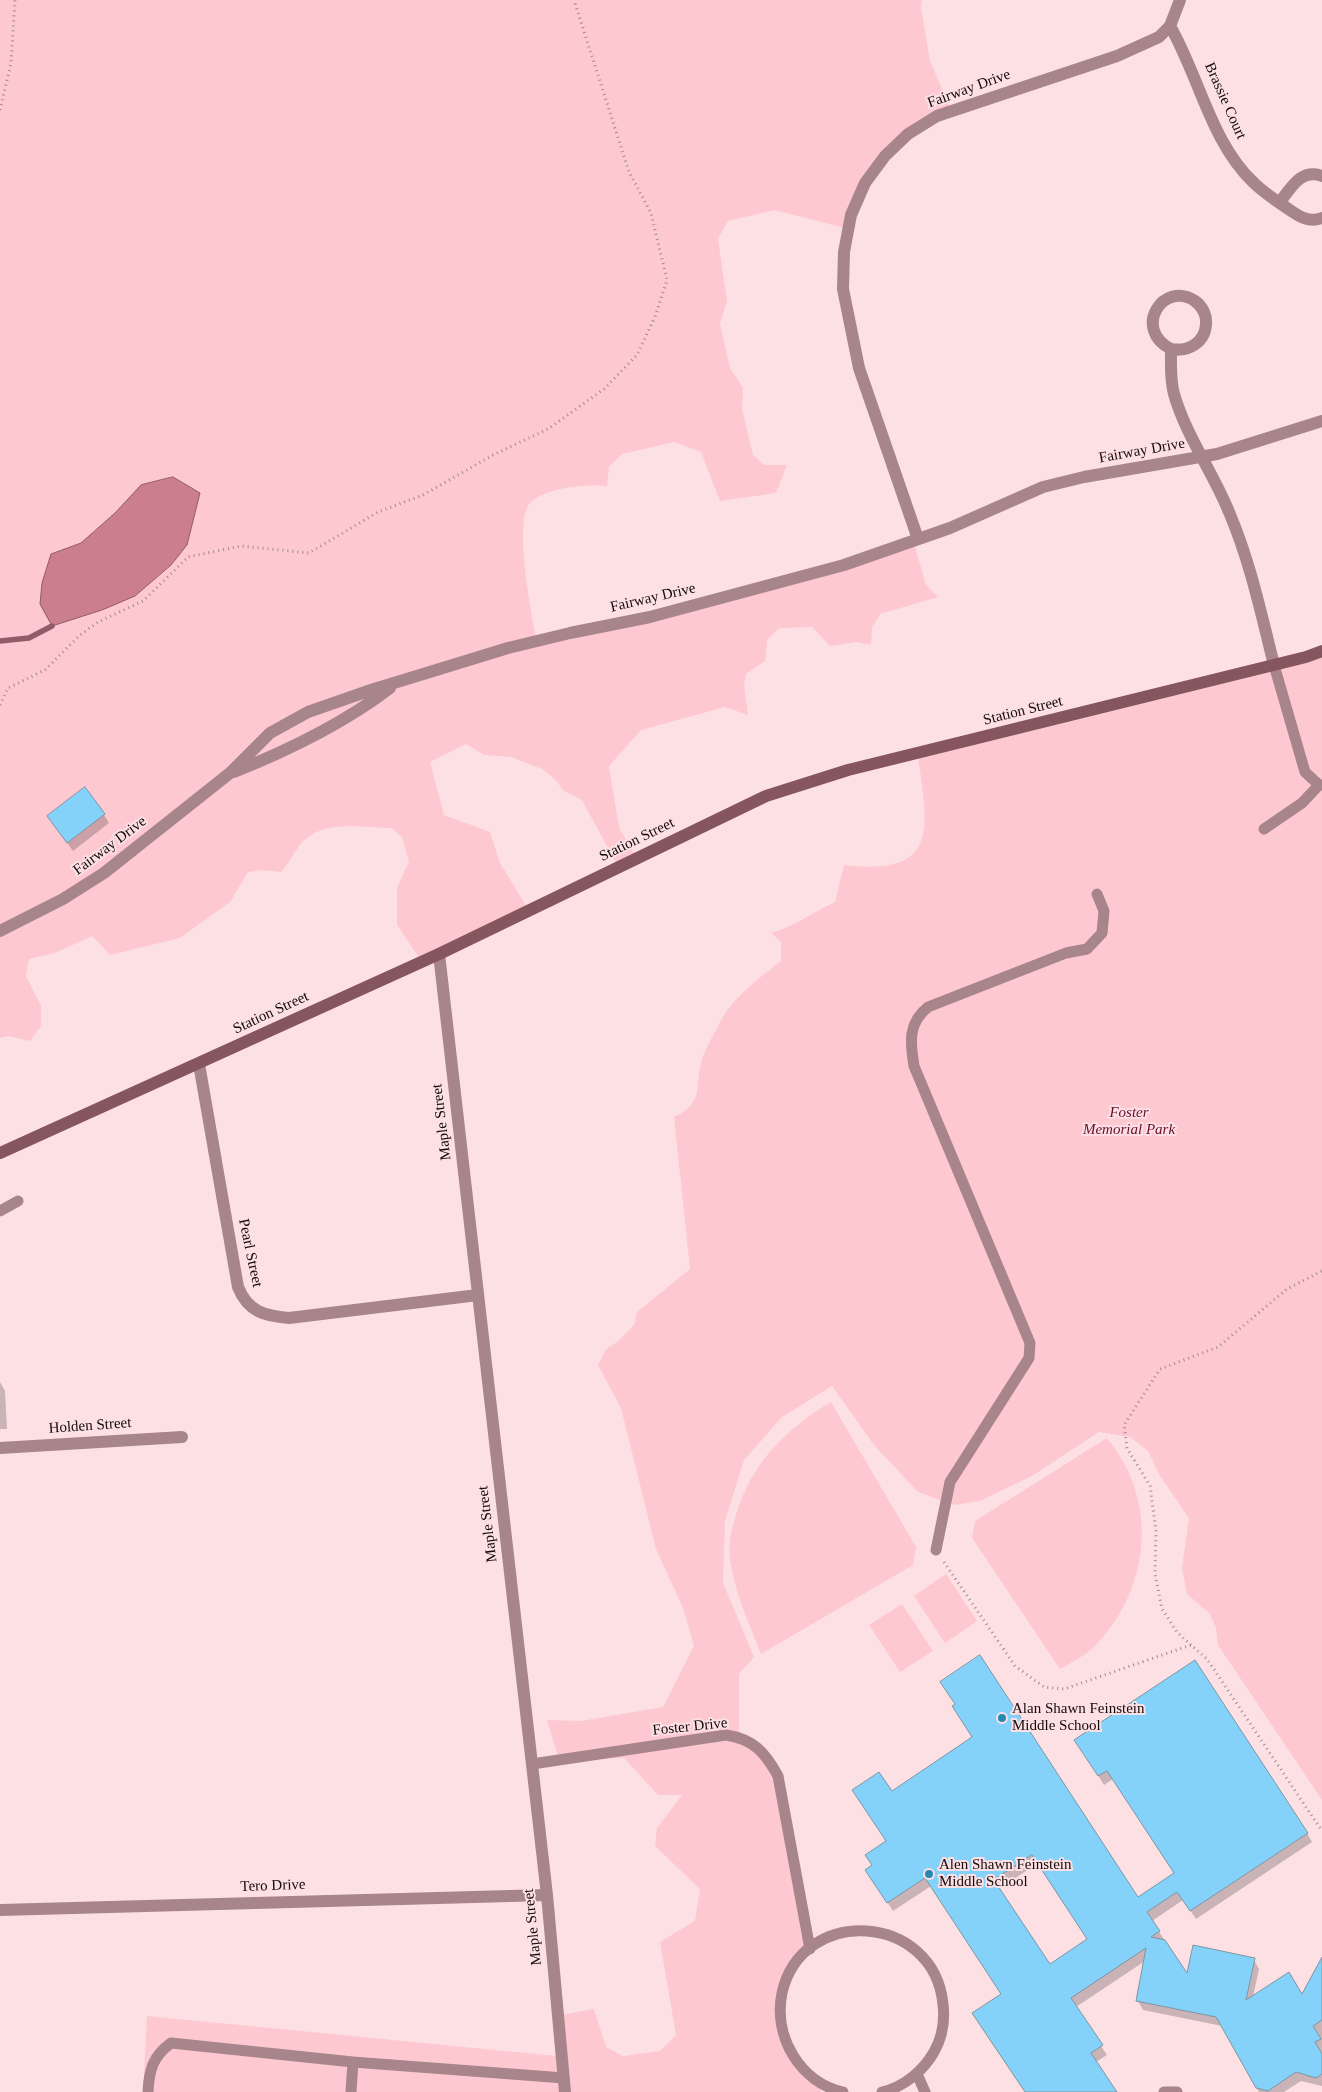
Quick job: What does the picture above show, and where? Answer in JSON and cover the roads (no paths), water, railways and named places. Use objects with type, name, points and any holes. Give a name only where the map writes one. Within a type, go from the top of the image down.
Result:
[{"type":"street","points":[[1170,26],[1180,0]]},
{"type":"street","name":"Brassie Court","points":[[1170,26],[1184,50],[1226,147],[1253,182],[1305,219],[1314,220],[1322,218]]},
{"type":"street","name":"Fairway Drive","points":[[918,539],[860,368],[843,289],[844,252],[851,214],[865,182],[885,156],[908,134],[937,116],[1117,56],[1159,37],[1170,26]]},
{"type":"street","points":[[1280,202],[1300,178],[1310,174],[1322,176]]},
{"type":"street","points":[[1173,297],[1191,299],[1204,311],[1206,329],[1196,345],[1188,349],[1171,349],[1157,339],[1152,322],[1154,314],[1158,306],[1173,297]]},
{"type":"street","name":"Fairway Drive","points":[[1171,349],[1171,372],[1174,393],[1186,424],[1228,510],[1244,548],[1274,665]]},
{"type":"street","name":"Fairway Drive","points":[[0,931],[63,899],[104,873],[230,774],[270,732],[291,720],[356,695],[508,648],[650,617],[844,565],[950,528],[1043,487],[1084,477],[1203,457],[1322,421]]},
{"type":"street","name":"Station Street","points":[[0,1153],[439,954],[766,796],[848,770],[1274,665],[1322,651]]},
{"type":"street","name":"Fairway Drive","points":[[230,774],[283,752],[322,732],[374,700],[395,684]]},
{"type":"street","name":"Maple Street","points":[[439,954],[547,1895],[565,2092]]},
{"type":"street","name":"Pearl Street","points":[[199,1064],[238,1287],[242,1296],[253,1310],[264,1315],[289,1318],[478,1295]]},
{"type":"street","name":"Holden Street","points":[[0,1448],[182,1436]]},
{"type":"street","name":"Tero Drive","points":[[0,1910],[547,1895]]},
{"type":"lane","points":[[1264,828],[1302,803],[1320,785],[1306,772],[1274,665]]},
{"type":"lane","points":[[936,1550],[950,1482],[1029,1358],[1030,1343],[914,1066],[912,1033],[917,1016],[928,1008],[1066,953],[1087,948],[1102,933],[1104,912],[1097,894]]},
{"type":"lane","points":[[0,1211],[18,1201]]},
{"type":"lane","name":"Foster Drive","points":[[532,1764],[726,1735],[741,1737],[757,1746],[769,1758],[778,1776],[810,1949]]},
{"type":"lane","points":[[843,2092],[820,2083],[794,2059],[786,2044],[780,2010],[782,1992],[798,1961],[824,1939],[856,1930],[890,1935],[919,1952],[938,1980],[944,2013],[937,2046],[929,2061],[917,2074],[903,2084],[882,2092]]},
{"type":"lane","points":[[148,2092],[152,2063],[161,2050],[172,2043],[352,2062],[564,2078]]},
{"type":"lane","points":[[351,2092],[352,2062]]},
{"type":"lane","points":[[917,2074],[925,2092]]},
{"type":"lane","points":[[1164,2092],[1178,2092]]},
{"type":"waterway","points":[[0,641],[29,638],[52,626]]},
{"type":"place","name":"Alan Shawn Feinstein Middle School","points":[[1002,1718]]},
{"type":"place","name":"Alen Shawn Feinstein Middle School","points":[[929,1874]]},
{"type":"park label","name":"Foster Memorial Park","points":[[1129,1122]]}]
